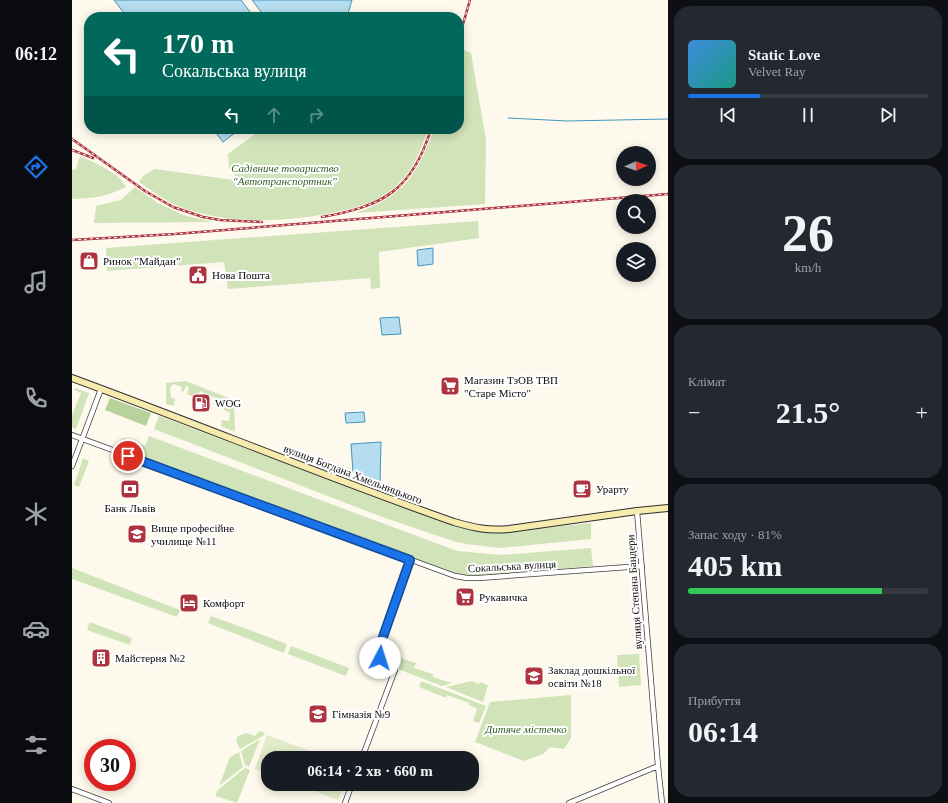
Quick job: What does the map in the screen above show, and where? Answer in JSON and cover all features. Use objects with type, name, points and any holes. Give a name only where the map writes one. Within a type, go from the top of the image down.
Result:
[{"type":"street","name":"вулиця Богдана Хмельницького","points":[[72,378],[199,425],[355,486],[470,527],[493,531],[504,530],[668,508]]},
{"type":"street","points":[[72,466],[101,389]]},
{"type":"street","name":"Сокальська вулиця","points":[[72,435],[456,576],[467,578],[642,566]]},
{"type":"street","name":"вулиця Степана Бандери","points":[[637,512],[662,803]]},
{"type":"street","points":[[365,751],[395,670],[394,664],[380,658],[379,650],[410,560]]},
{"type":"street","points":[[569,803],[658,766]]},
{"type":"street","points":[[72,789],[109,803]]},
{"type":"street","points":[[345,803],[349,791]]},
{"type":"green space","points":[[464,50],[471,53],[486,140],[485,204],[356,213],[386,199],[407,182],[415,172],[432,134],[464,134]]},
{"type":"green space","name":"Садівниче товариство \"Автотранспортник\"","points":[[255,134],[426,134],[412,167],[402,180],[389,192],[363,205],[327,214],[274,220],[220,217],[179,207],[139,182],[144,175],[155,169],[240,181],[229,169],[228,154]]},
{"type":"green space","points":[[80,156],[99,165],[118,177],[126,187],[100,196],[72,199],[72,170],[76,169]]},
{"type":"green space","points":[[135,187],[158,203],[183,215],[213,222],[94,223],[96,206],[121,200]]},
{"type":"green space","points":[[478,221],[479,238],[379,252],[380,288],[371,289],[370,278],[228,289],[224,262],[107,271],[106,248]]},
{"type":"green space","points":[[186,381],[234,400],[235,432],[221,426],[222,420],[229,421],[230,413],[219,407],[220,400],[200,391],[197,398],[187,394],[189,387],[186,386],[183,392],[181,391],[182,387],[173,384],[170,388],[171,398],[175,399],[174,406],[166,404],[166,383]]},
{"type":"green space","points":[[75,388],[89,393],[76,429],[72,427],[72,415],[81,393],[74,390]]},
{"type":"green space","points":[[110,398],[151,413],[146,426],[105,410]]},
{"type":"green space","points":[[159,416],[458,527],[497,533],[591,523],[591,539],[501,548],[453,541],[382,517],[154,429]]},
{"type":"green space","points":[[149,436],[457,551],[501,555],[591,548],[593,566],[470,576],[454,573],[118,448],[123,438],[145,446]]},
{"type":"green space","points":[[83,458],[89,461],[79,487],[74,485]]},
{"type":"green space","points":[[72,568],[180,610],[177,617],[72,579]]},
{"type":"green space","points":[[211,616],[287,644],[284,653],[208,623]]},
{"type":"green space","points":[[90,622],[132,638],[130,645],[87,630]]},
{"type":"green space","points":[[291,646],[349,668],[346,676],[288,654]]},
{"type":"green space","points":[[390,652],[397,655],[397,657],[416,663],[414,668],[433,674],[433,677],[452,683],[442,686],[398,669],[400,662],[388,657]]},
{"type":"green space","points":[[639,654],[641,685],[619,687],[617,655]]},
{"type":"green space","points":[[421,681],[486,706],[479,723],[473,721],[477,709],[469,705],[469,703],[447,695],[446,698],[419,687]]},
{"type":"green space","points":[[471,681],[488,685],[483,702],[446,687]]},
{"type":"green space","name":"Дитяче містечко","points":[[571,695],[571,738],[564,749],[550,747],[543,754],[524,761],[475,742],[490,702]]},
{"type":"green space","points":[[259,731],[265,733],[264,735],[240,749],[236,741],[238,736],[246,733],[255,736]]},
{"type":"green space","points":[[267,735],[310,751],[261,751]]},
{"type":"green space","points":[[260,739],[249,767],[245,765],[241,751]]},
{"type":"green space","points":[[239,752],[243,767],[219,786],[230,757]]},
{"type":"green space","points":[[261,752],[261,771],[255,769]]},
{"type":"green space","points":[[245,768],[250,770],[237,803],[215,796],[218,790]]},
{"type":"green space","points":[[314,791],[342,791],[338,800]]},
{"type":"water","points":[[114,0],[241,0],[250,12],[123,12]]},
{"type":"water","points":[[252,0],[352,0],[348,12],[261,12]]},
{"type":"water","points":[[217,134],[233,134],[223,142]]},
{"type":"water","points":[[433,248],[433,264],[418,266],[417,250]]},
{"type":"water","points":[[399,317],[401,334],[382,335],[380,318]]},
{"type":"water","points":[[364,412],[365,422],[346,423],[345,413]]},
{"type":"water","points":[[381,442],[380,483],[353,472],[351,444]]},
{"type":"waterway","points":[[508,118],[567,121],[668,119]]},
{"type":"railway","points":[[464,21],[470,0]]},
{"type":"railway","points":[[322,217],[343,213],[362,207],[378,201],[392,192],[404,181],[415,167],[429,134]]},
{"type":"railway","points":[[72,139],[145,191],[173,207],[203,217],[220,220],[262,222]]},
{"type":"railway","points":[[72,150],[93,158]]},
{"type":"railway","points":[[72,240],[175,234],[668,194]]},
{"type":"place","name":"Ринок \"Майдан\"","points":[[89,261]]},
{"type":"place","name":"Нова Пошта","points":[[198,275]]},
{"type":"place","name":"Магазин ТзОВ ТВП \"Старе Місто\"","points":[[450,386]]},
{"type":"place","name":"WOG","points":[[201,403]]},
{"type":"place","name":"Банк Львів","points":[[130,489]]},
{"type":"place","name":"Урарту","points":[[582,489]]},
{"type":"place","name":"Вище професійне училище №11","points":[[137,534]]},
{"type":"place","name":"Рукавичка","points":[[465,597]]},
{"type":"place","name":"Комфорт","points":[[189,603]]},
{"type":"place","name":"Майстерня №2","points":[[101,658]]},
{"type":"place","name":"Заклад дошкільної освіти №18","points":[[534,676]]},
{"type":"place","name":"Гімназія №9","points":[[318,714]]},
{"type":"route","points":[[128,456],[410,560],[379,650],[380,658]]}]
